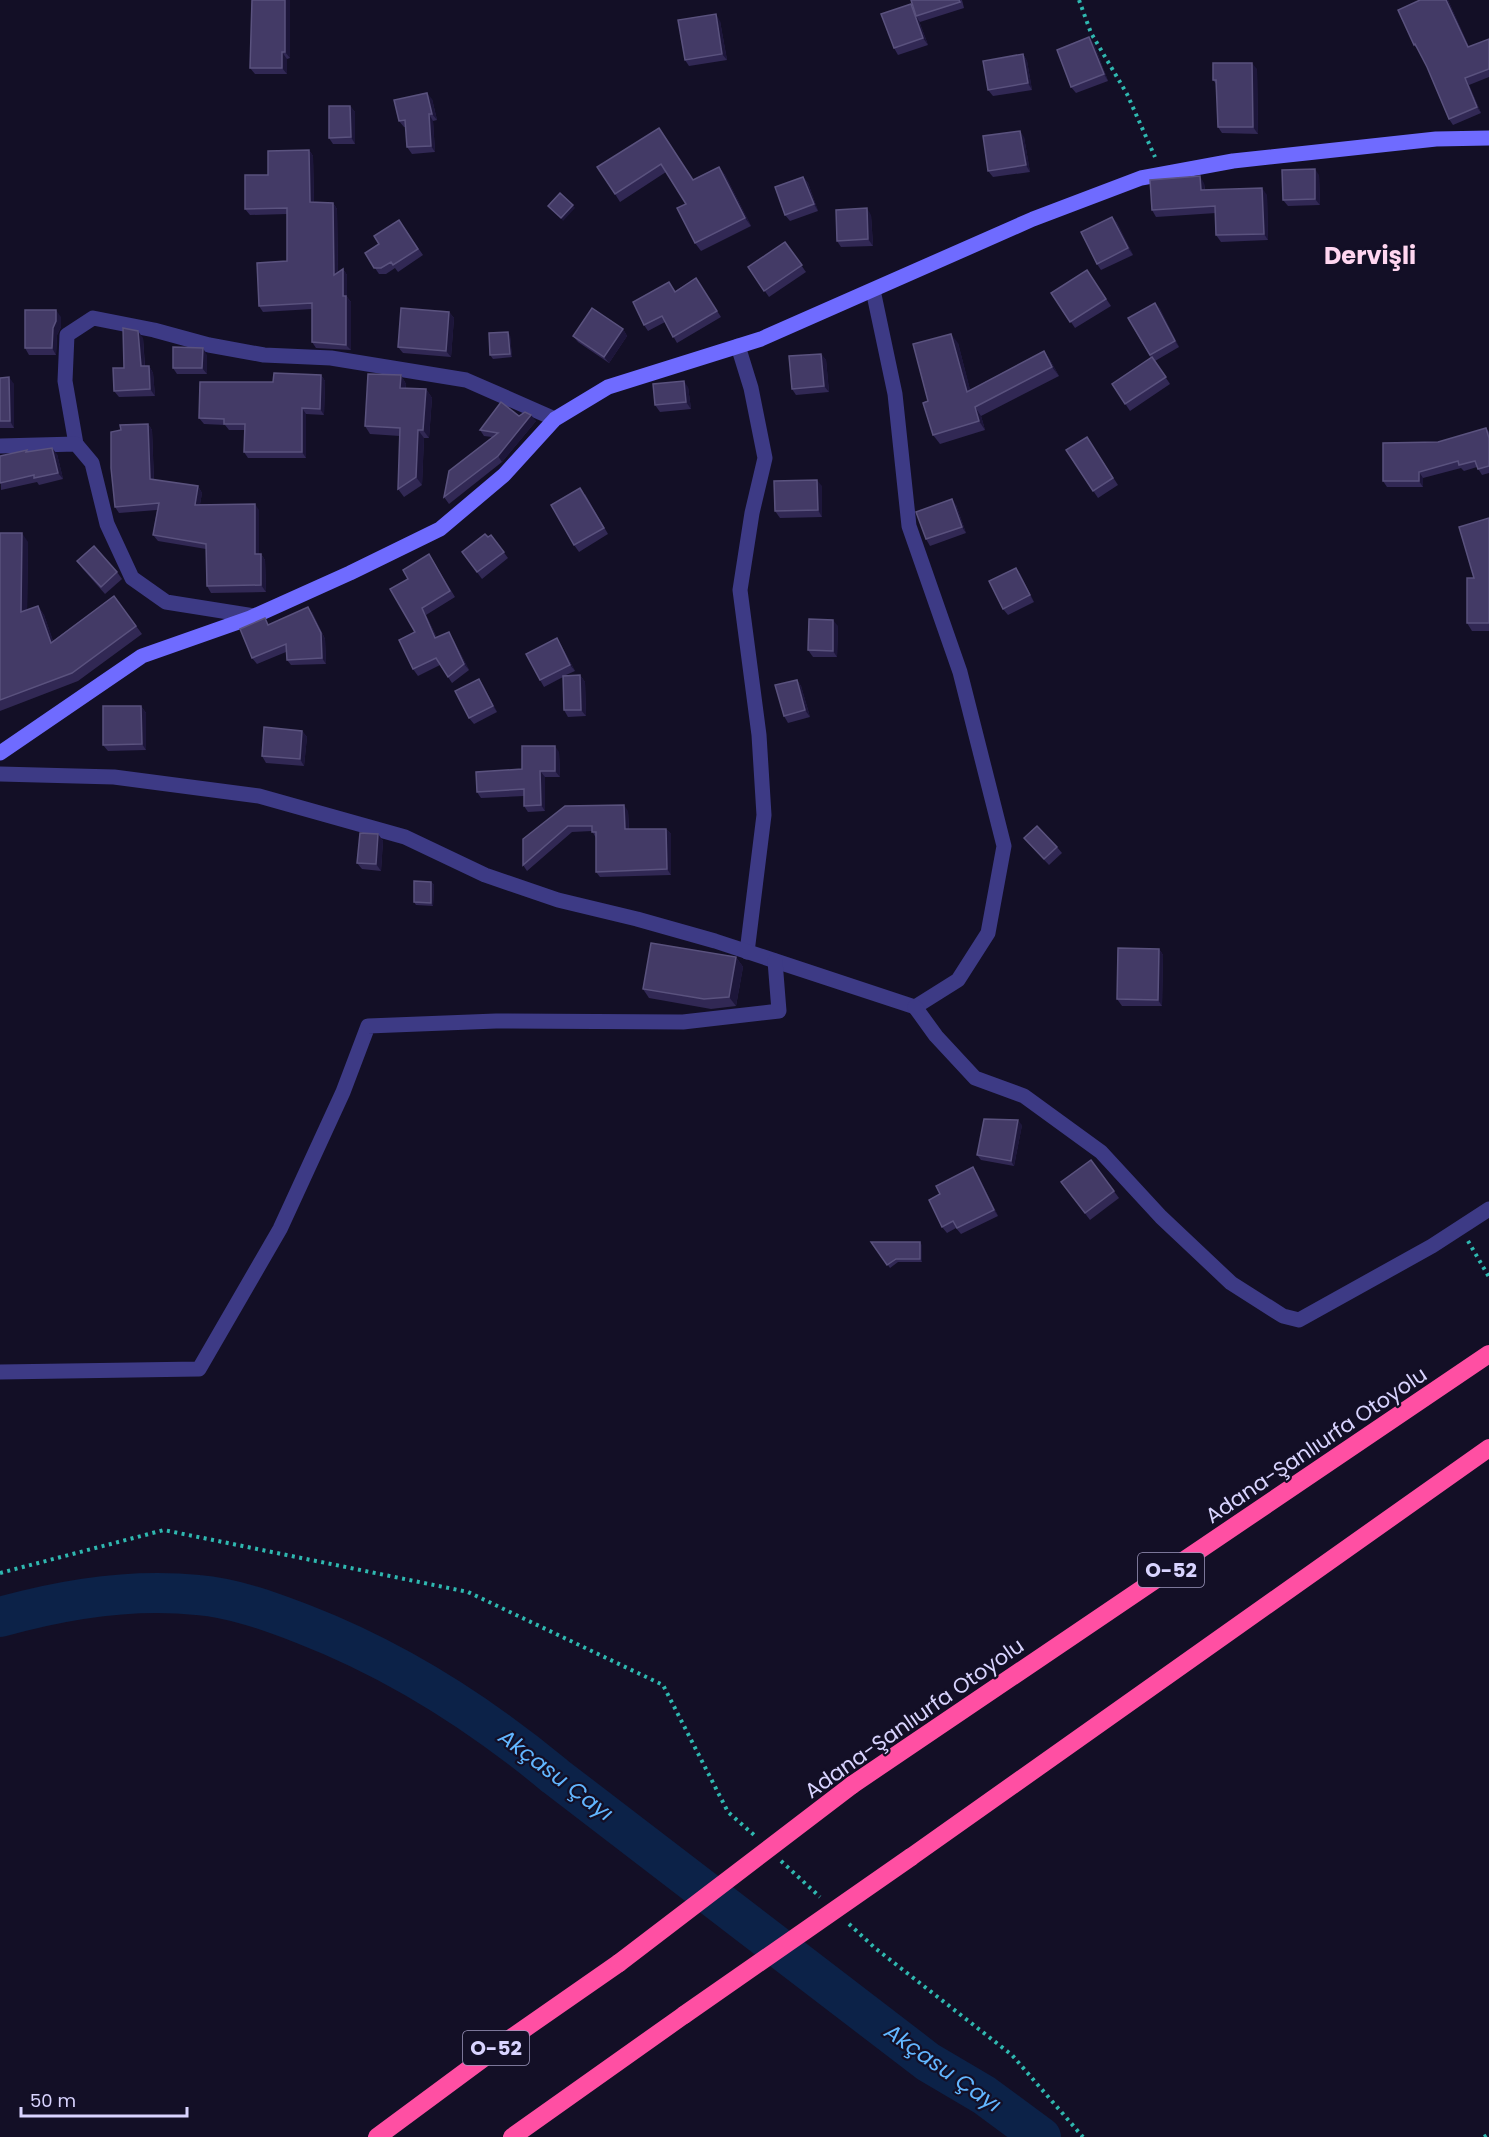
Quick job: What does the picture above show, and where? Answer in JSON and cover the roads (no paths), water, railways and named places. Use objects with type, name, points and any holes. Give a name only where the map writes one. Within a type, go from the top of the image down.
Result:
[{"type":"highway","name":"Adana-Şanlıurfa Otoyolu","points":[[377,2137],[504,2043],[619,1963],[852,1785],[1489,1354]]},
{"type":"highway","points":[[512,2137],[1489,1448]]},
{"type":"street","points":[[0,753],[142,656],[254,616],[441,529],[504,475],[555,418],[608,387],[761,339],[1033,219],[1141,178],[1245,160],[1436,139],[1489,138]]},
{"type":"street","points":[[873,290],[895,393],[909,526],[960,672],[1004,846],[988,933],[958,981],[915,1007]]},
{"type":"street","points":[[254,616],[166,602],[132,578],[107,524],[92,463],[76,444],[65,381],[67,335],[93,318],[154,330],[210,345],[264,354],[331,358],[466,380],[555,418]]},
{"type":"street","points":[[738,346],[751,388],[765,458],[752,513],[740,590],[759,735],[764,815],[747,952]]},
{"type":"street","points":[[0,446],[76,444]]},
{"type":"street","points":[[0,774],[114,777],[259,796],[405,837],[485,875],[558,900],[637,919],[915,1007],[936,1036],[975,1078],[1024,1096],[1101,1152],[1161,1217],[1231,1283],[1283,1316],[1299,1320],[1432,1246],[1489,1209]]},
{"type":"street","points":[[0,1372],[199,1369],[280,1229],[343,1092],[368,1026],[496,1021],[683,1022],[779,1011],[775,961]]},
{"type":"waterway","name":"Akçasu Çayı","points":[[0,1617],[73,1600],[123,1594],[198,1595],[225,1599],[264,1610],[303,1624],[371,1654],[435,1690],[496,1730],[928,2062],[984,2095],[1041,2137]]},
{"type":"district","name":"Dervişli","points":[[1370,255]]}]
